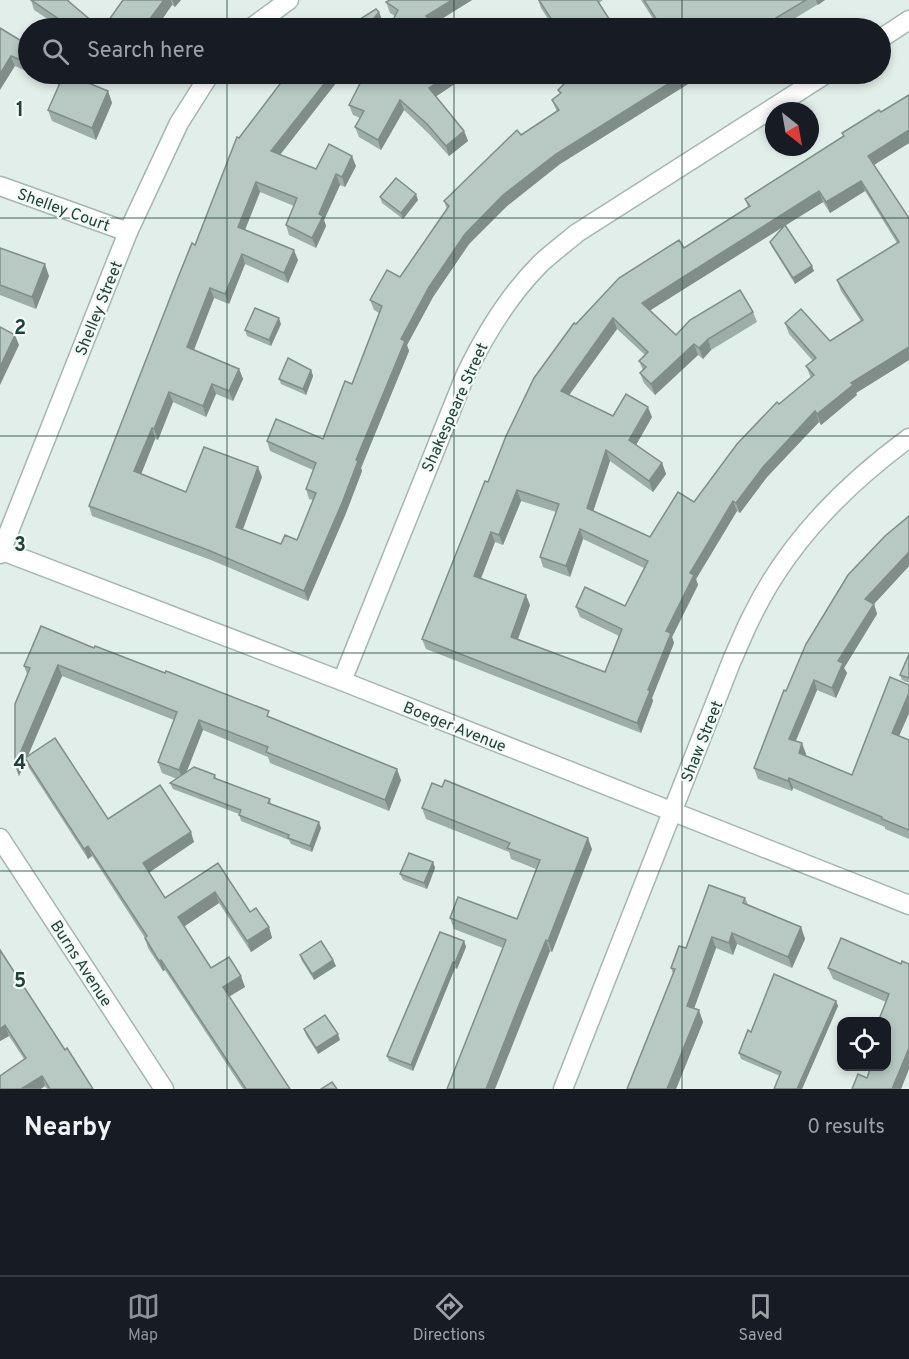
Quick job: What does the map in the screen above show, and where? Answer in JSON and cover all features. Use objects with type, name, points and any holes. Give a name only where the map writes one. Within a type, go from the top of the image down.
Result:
[{"type":"street","points":[[265,18],[289,0]]},
{"type":"street","points":[[891,32],[909,20]]},
{"type":"street","name":"Shelley Street","points":[[0,552],[128,232],[179,123],[204,84]]},
{"type":"street","name":"Shakespeare Street","points":[[342,681],[465,376],[479,345],[519,288],[541,263],[577,233],[810,84]]},
{"type":"street","name":"Shelley Court","points":[[0,186],[128,232]]},
{"type":"street","name":"Shaw Street","points":[[563,1089],[753,613],[781,567],[807,531],[842,492],[876,462],[909,438]]},
{"type":"street","name":"Boeger Avenue","points":[[0,552],[342,681],[909,905]]},
{"type":"street","name":"Burns Avenue","points":[[0,838],[165,1089]]},
{"type":"building","points":[[31,0],[67,0],[88,18],[57,18]]},
{"type":"building","points":[[123,0],[164,0],[150,18],[110,18]]},
{"type":"building","points":[[390,0],[452,0],[426,16],[428,18],[394,18],[398,10],[386,2]]},
{"type":"building","points":[[539,0],[597,0],[609,18],[551,18]]},
{"type":"building","points":[[644,0],[806,0],[776,18],[656,18]]},
{"type":"building","points":[[376,9],[379,12],[374,18],[362,18]]},
{"type":"building","points":[[0,28],[18,39],[18,59],[11,56],[0,74]]},
{"type":"building","points":[[60,84],[91,84],[108,91],[92,128],[48,110]]},
{"type":"building","points":[[280,84],[324,84],[271,151],[316,169],[329,144],[352,156],[342,177],[336,174],[319,214],[323,216],[312,238],[286,225],[297,198],[256,182],[238,227],[294,250],[284,273],[242,254],[225,294],[210,288],[187,347],[239,369],[229,391],[212,384],[203,406],[169,392],[134,471],[186,492],[204,447],[258,467],[236,527],[281,544],[285,535],[297,540],[316,493],[306,489],[316,463],[267,441],[276,419],[323,439],[345,381],[352,384],[382,306],[370,300],[387,270],[400,277],[449,206],[444,201],[517,130],[521,135],[559,110],[552,100],[561,93],[558,90],[564,84],[668,84],[556,154],[503,195],[465,234],[429,287],[401,339],[405,341],[356,460],[358,461],[342,503],[304,591],[208,550],[89,506],[192,243],[195,245],[237,137],[239,138]]},
{"type":"building","points":[[360,84],[435,84],[429,88],[464,131],[446,146],[427,124],[400,100],[378,140],[355,127],[364,111],[349,105]]},
{"type":"building","points":[[909,95],[909,130],[868,156],[909,218],[909,347],[851,383],[853,385],[817,414],[815,411],[763,467],[736,503],[733,501],[690,573],[694,575],[666,631],[671,633],[637,723],[422,639],[485,481],[488,482],[506,436],[534,378],[574,323],[576,324],[619,278],[679,240],[684,248],[750,206],[745,199],[813,156],[819,156],[819,152],[844,136],[842,133],[879,110],[881,112]],"holes":[[[861,181],[899,242],[837,280],[863,320],[830,341],[801,309],[785,323],[816,358],[806,366],[814,375],[779,404],[777,402],[737,444],[694,502],[678,492],[650,537],[587,508],[606,450],[649,481],[662,463],[629,440],[648,407],[626,394],[613,416],[561,391],[613,318],[648,352],[639,361],[646,367],[640,373],[651,384],[694,344],[699,348],[708,339],[753,312],[740,290],[690,320],[676,335],[642,303],[819,191],[826,202]],[[517,490],[559,504],[540,557],[566,566],[580,529],[648,561],[625,606],[585,587],[576,607],[622,629],[605,672],[511,637],[526,595],[474,576],[491,532],[499,535]]]},
{"type":"building","points":[[396,178],[416,194],[401,213],[380,197]]},
{"type":"building","points":[[785,225],[812,266],[793,278],[770,242]]},
{"type":"building","points":[[0,248],[45,264],[32,297],[0,285]]},
{"type":"building","points":[[255,308],[279,318],[269,340],[245,330]]},
{"type":"building","points":[[0,327],[15,335],[0,367]]},
{"type":"building","points":[[288,358],[311,370],[303,389],[279,379]]},
{"type":"building","points":[[909,516],[909,552],[865,599],[874,604],[838,661],[843,663],[832,688],[814,680],[789,739],[802,743],[799,753],[852,775],[890,677],[909,685],[909,693],[892,733],[909,740],[909,830],[789,778],[788,781],[754,768],[784,690],[786,691],[806,644],[848,575],[885,536]]},
{"type":"building","points":[[41,626],[94,648],[95,646],[165,673],[166,671],[269,711],[267,716],[397,769],[385,800],[266,752],[268,747],[199,720],[179,770],[158,762],[177,712],[58,665],[15,765],[15,704],[30,668],[24,666]]},
{"type":"building","points":[[909,654],[909,678],[900,675]]},
{"type":"building","points":[[55,738],[108,819],[160,785],[191,832],[143,863],[165,898],[218,863],[250,912],[256,908],[269,927],[247,941],[215,892],[178,917],[211,968],[229,957],[241,976],[223,987],[290,1089],[246,1089],[161,960],[159,961],[145,938],[147,936],[88,846],[84,849],[25,758]]},
{"type":"building","points":[[194,767],[215,775],[214,778],[270,799],[268,803],[319,822],[310,846],[239,815],[241,810],[170,783]]},
{"type":"building","points":[[445,780],[588,838],[486,1089],[447,1089],[506,940],[450,918],[458,897],[517,919],[540,860],[507,848],[510,843],[422,808],[432,783],[442,787]]},
{"type":"building","points":[[409,853],[433,862],[424,883],[400,874]]},
{"type":"building","points":[[709,885],[745,898],[743,903],[801,927],[788,957],[732,933],[729,943],[712,937],[687,1006],[699,1010],[667,1089],[627,1089],[675,969],[671,968],[679,946],[686,948]]},
{"type":"building","points":[[440,932],[464,941],[455,963],[453,962],[411,1065],[387,1056]]},
{"type":"building","points":[[841,938],[901,964],[902,961],[909,964],[909,1048],[892,1089],[852,1089],[858,1074],[867,1078],[869,1071],[891,1071],[891,1017],[880,1017],[889,994],[828,968]]},
{"type":"building","points":[[321,941],[333,960],[312,974],[300,955]]},
{"type":"building","points":[[0,950],[93,1089],[50,1089],[42,1076],[21,1089],[0,1089],[0,1076],[26,1058],[5,1025],[0,1029]]},
{"type":"building","points":[[774,974],[836,1001],[797,1089],[774,1089],[781,1072],[739,1053],[748,1030],[751,1032]]},
{"type":"building","points":[[325,1015],[338,1034],[316,1048],[304,1029]]},
{"type":"building","points":[[332,1082],[337,1089],[321,1089]]}]
